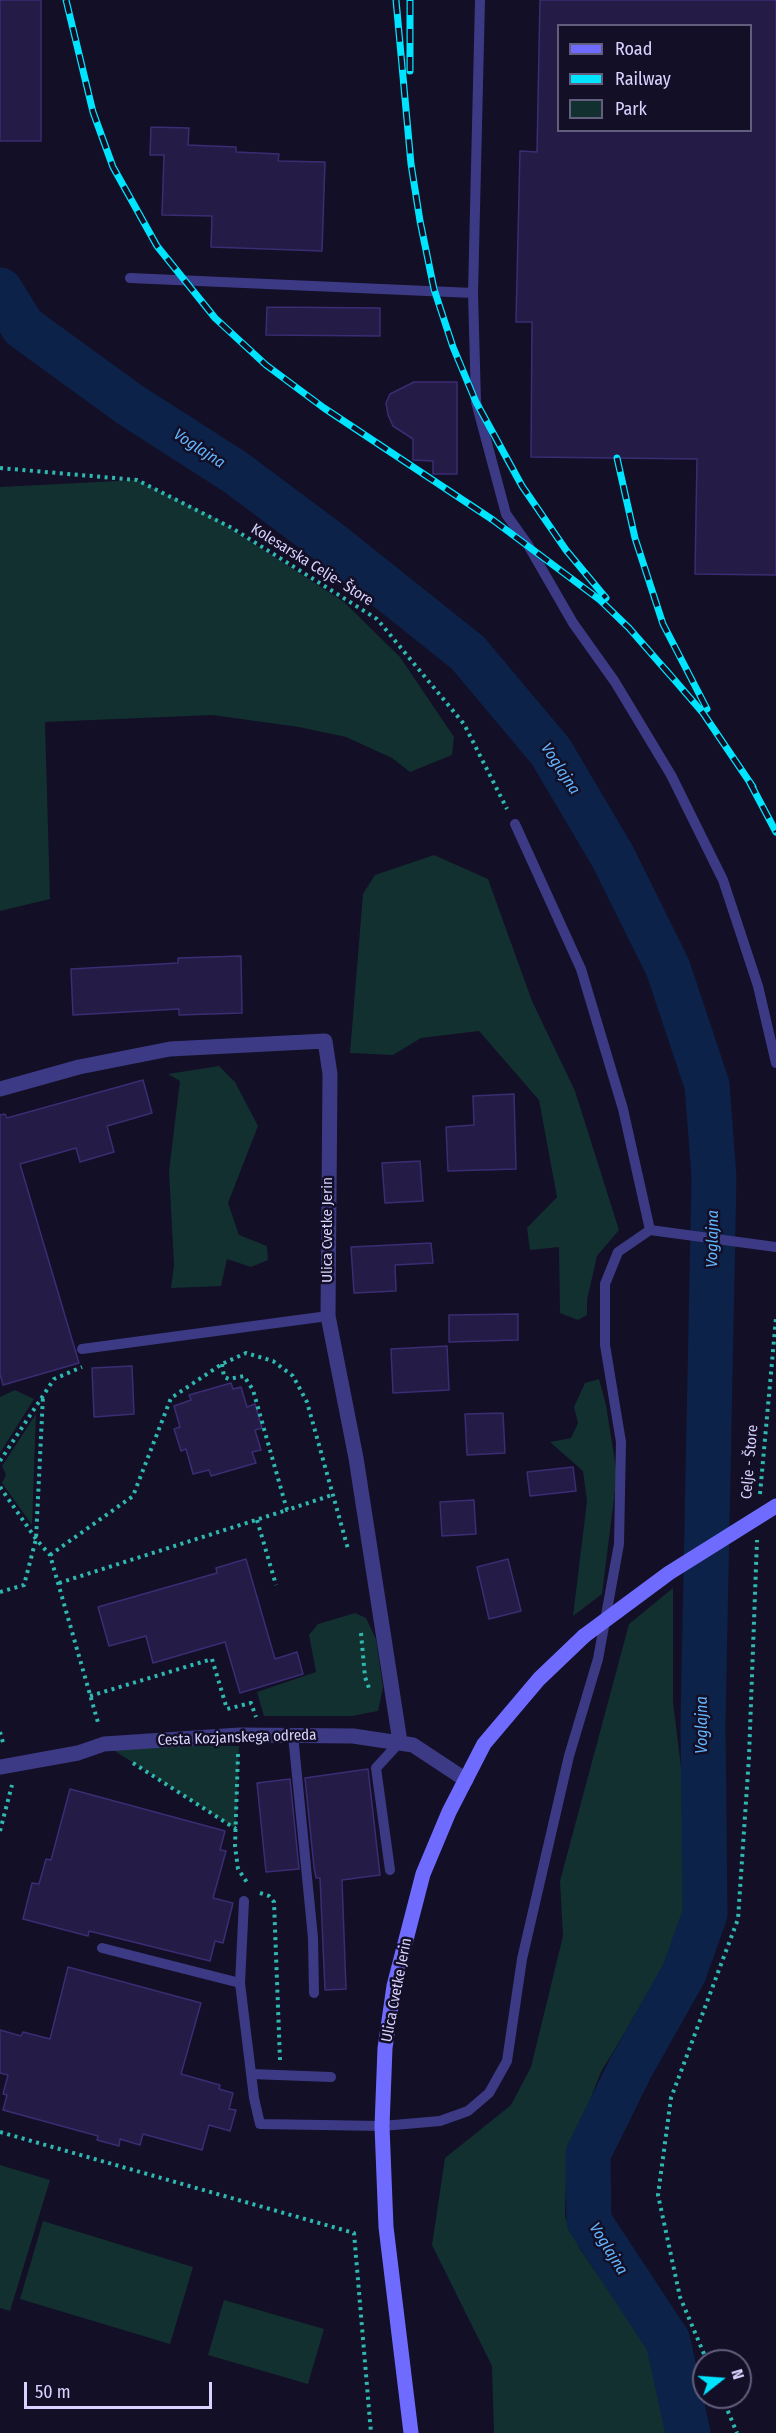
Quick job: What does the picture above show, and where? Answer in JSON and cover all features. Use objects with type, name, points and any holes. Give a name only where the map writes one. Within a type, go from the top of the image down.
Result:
[{"type":"street","name":"Ulica Cvetke Jerin","points":[[0,1089],[79,1067],[170,1049],[325,1041],[330,1074],[328,1316],[356,1458],[400,1742]]},
{"type":"street","name":"Ulica Cvetke Jerin","points":[[411,2433],[386,2227],[382,2126],[385,2048],[394,1986],[423,1874],[449,1812],[484,1743],[539,1678],[584,1636],[669,1573],[776,1506]]},
{"type":"street","name":"Cesta Kozjanskega odreda","points":[[0,1767],[78,1753],[104,1744],[240,1735],[353,1736],[413,1745],[466,1780]]},
{"type":"lane","points":[[480,0],[473,293],[476,402],[506,514],[528,545],[573,623],[615,682],[671,775],[723,880],[758,986],[776,1063]]},
{"type":"lane","points":[[130,278],[473,293]]},
{"type":"lane","points":[[515,824],[580,969],[623,1109],[650,1230]]},
{"type":"lane","points":[[244,1901],[240,1983],[251,2074],[260,2124],[382,2126],[440,2121],[468,2111],[489,2093],[507,2061],[522,1959],[569,1756],[598,1659],[619,1544],[621,1442],[605,1346],[606,1284],[618,1252],[650,1230],[776,1248]]},
{"type":"lane","points":[[82,1349],[328,1316]]},
{"type":"lane","points":[[293,1736],[313,1938],[314,1993]]},
{"type":"lane","points":[[390,1870],[376,1768],[400,1742]]},
{"type":"lane","points":[[102,1948],[240,1983]]},
{"type":"lane","points":[[251,2074],[331,2077]]},
{"type":"path","name":"Kolesarska Celje- Štore","points":[[0,468],[138,480],[232,528],[377,619],[464,724],[515,824]]},
{"type":"path","name":"Celje - Štore","points":[[759,1495],[776,1318]]},
{"type":"path","points":[[0,1461],[54,1379],[87,1365],[97,1347]]},
{"type":"path","points":[[50,1555],[132,1496],[171,1398],[222,1364],[246,1353],[273,1361],[292,1376],[308,1402],[348,1551]]},
{"type":"path","points":[[222,1364],[224,1377],[229,1379],[244,1376],[253,1390],[287,1510]]},
{"type":"path","points":[[0,1592],[24,1585],[36,1539],[43,1396]]},
{"type":"path","points":[[0,1487],[36,1539],[50,1555],[104,1744],[236,1829]]},
{"type":"path","points":[[58,1583],[332,1496]]},
{"type":"path","points":[[257,1520],[276,1585]]},
{"type":"path","points":[[702,2349],[680,2297],[658,2195],[671,2097],[738,1919],[749,1757],[758,1529]]},
{"type":"path","points":[[360,1623],[365,1677],[373,1696]]},
{"type":"path","points":[[90,1696],[212,1659],[227,1709],[251,1703],[256,1719],[268,1720]]},
{"type":"path","points":[[0,1831],[17,1763]]},
{"type":"path","points":[[0,2132],[354,2233],[371,2433]]},
{"type":"path","points":[[727,2409],[737,2433]]},
{"type":"green space","points":[[137,480],[215,518],[344,602],[400,657],[454,737],[452,755],[410,772],[392,758],[346,737],[299,727],[212,715],[45,722],[50,899],[0,911],[0,487]]},
{"type":"green space","points":[[434,855],[488,879],[532,1001],[575,1091],[619,1230],[597,1256],[587,1300],[587,1315],[578,1320],[560,1313],[559,1247],[530,1250],[527,1228],[557,1197],[539,1100],[479,1031],[421,1038],[393,1055],[350,1053],[363,894],[375,875]]},
{"type":"green space","points":[[219,1066],[235,1082],[258,1126],[228,1203],[239,1235],[267,1246],[268,1260],[251,1267],[227,1259],[221,1286],[171,1288],[174,1265],[169,1171],[180,1081],[168,1074]]},
{"type":"green space","points":[[599,1379],[606,1405],[617,1475],[602,1594],[573,1616],[587,1501],[583,1471],[550,1442],[571,1438],[578,1423],[574,1407],[585,1383]]},
{"type":"green space","points":[[15,1390],[34,1399],[0,1453],[0,1397]]},
{"type":"green space","points":[[36,1414],[32,1525],[2,1483],[6,1475],[2,1466]]},
{"type":"green space","points":[[673,1588],[673,1702],[681,1767],[691,1807],[692,1868],[684,1924],[669,1958],[601,2072],[574,2140],[566,2182],[565,2217],[580,2249],[650,2350],[676,2433],[494,2433],[492,2366],[432,2245],[445,2158],[511,2105],[531,2067],[563,1936],[560,1881],[629,1624]]},
{"type":"green space","points":[[355,1613],[366,1618],[376,1639],[383,1687],[378,1711],[352,1716],[264,1716],[257,1692],[316,1672],[309,1635],[318,1624]]},
{"type":"green space","points":[[104,1744],[239,1746],[236,1829]]},
{"type":"green space","points":[[0,2165],[50,2180],[10,2311],[0,2308]]},
{"type":"green space","points":[[43,2221],[193,2267],[170,2344],[20,2299]]},
{"type":"green space","points":[[224,2300],[324,2329],[308,2384],[208,2355]]},
{"type":"building","points":[[0,0],[41,0],[41,141],[0,141]]},
{"type":"building","points":[[540,0],[776,0],[776,575],[695,574],[697,459],[531,457],[532,322],[516,322],[520,151],[537,152]]},
{"type":"building","points":[[151,127],[189,128],[188,145],[236,147],[236,152],[279,154],[278,161],[325,162],[322,251],[211,247],[212,216],[162,215],[164,155],[150,155]]},
{"type":"building","points":[[267,307],[380,308],[380,336],[266,335]]},
{"type":"building","points":[[414,382],[457,382],[457,474],[433,474],[433,461],[413,460],[413,439],[393,426],[386,403],[390,394]]},
{"type":"building","points":[[241,956],[242,1013],[179,1015],[179,1009],[73,1015],[71,969],[178,963],[178,958]]},
{"type":"building","points":[[143,1080],[152,1113],[107,1126],[114,1152],[80,1162],[76,1148],[20,1164],[79,1363],[3,1385],[0,1374],[0,1115],[5,1114],[7,1118]]},
{"type":"building","points":[[514,1094],[516,1169],[448,1171],[446,1127],[474,1125],[473,1096]]},
{"type":"building","points":[[420,1161],[423,1201],[385,1203],[382,1163]]},
{"type":"building","points":[[431,1243],[433,1263],[395,1265],[396,1291],[354,1293],[351,1247]]},
{"type":"building","points":[[518,1314],[518,1340],[449,1342],[449,1315]]},
{"type":"building","points":[[447,1346],[449,1390],[393,1393],[391,1349]]},
{"type":"building","points":[[132,1366],[134,1414],[94,1417],[92,1368]]},
{"type":"building","points":[[231,1383],[233,1389],[241,1387],[247,1407],[255,1404],[262,1428],[255,1430],[261,1450],[252,1452],[256,1463],[211,1476],[209,1470],[193,1474],[186,1449],[181,1451],[174,1429],[180,1427],[174,1406],[191,1400],[189,1395]]},
{"type":"building","points":[[503,1413],[505,1453],[467,1455],[465,1414]]},
{"type":"building","points":[[573,1467],[576,1491],[530,1496],[527,1472]]},
{"type":"building","points":[[474,1500],[476,1534],[442,1536],[440,1502]]},
{"type":"building","points":[[246,1559],[275,1659],[297,1652],[303,1674],[240,1693],[225,1642],[153,1663],[146,1636],[109,1646],[98,1607],[217,1573],[216,1568]]},
{"type":"building","points":[[508,1559],[521,1611],[489,1619],[477,1567]]},
{"type":"building","points":[[368,1769],[380,1875],[342,1880],[346,1989],[325,1990],[320,1878],[316,1878],[314,1867],[305,1778]]},
{"type":"building","points":[[290,1779],[299,1869],[266,1872],[257,1783]]},
{"type":"building","points":[[70,1789],[225,1831],[220,1850],[226,1851],[213,1898],[233,1903],[223,1943],[215,1941],[210,1961],[89,1931],[88,1936],[23,1919],[32,1883],[39,1884],[46,1859],[51,1860]]},
{"type":"building","points":[[68,1967],[201,2003],[181,2074],[220,2085],[219,2089],[233,2093],[229,2109],[236,2110],[230,2131],[209,2125],[202,2150],[143,2134],[140,2145],[120,2139],[119,2146],[97,2140],[98,2136],[3,2110],[7,2095],[3,2094],[8,2075],[0,2073],[0,2030],[21,2036],[23,2032],[50,2039]]},
{"type":"waterway","name":"Voglajna","points":[[0,290],[23,327],[129,404],[235,472],[334,546],[468,653],[551,752],[613,857],[668,968],[707,1085],[714,1177],[703,1723],[705,1914],[684,1973],[631,2067],[588,2154],[589,2221],[668,2341],[688,2433]]},
{"type":"railway","points":[[66,0],[93,112],[113,167],[157,246],[215,318],[266,365],[324,408],[493,520],[600,600],[629,628],[670,675]]},
{"type":"railway","points":[[396,0],[411,164],[420,221],[434,289],[453,347],[476,402],[522,486],[566,550],[606,598]]},
{"type":"railway","points":[[410,0],[410,71]]},
{"type":"railway","points":[[617,458],[635,538],[663,624],[707,709]]},
{"type":"railway","points":[[665,669],[703,713],[753,787]]},
{"type":"railway","points":[[749,781],[776,832]]}]
